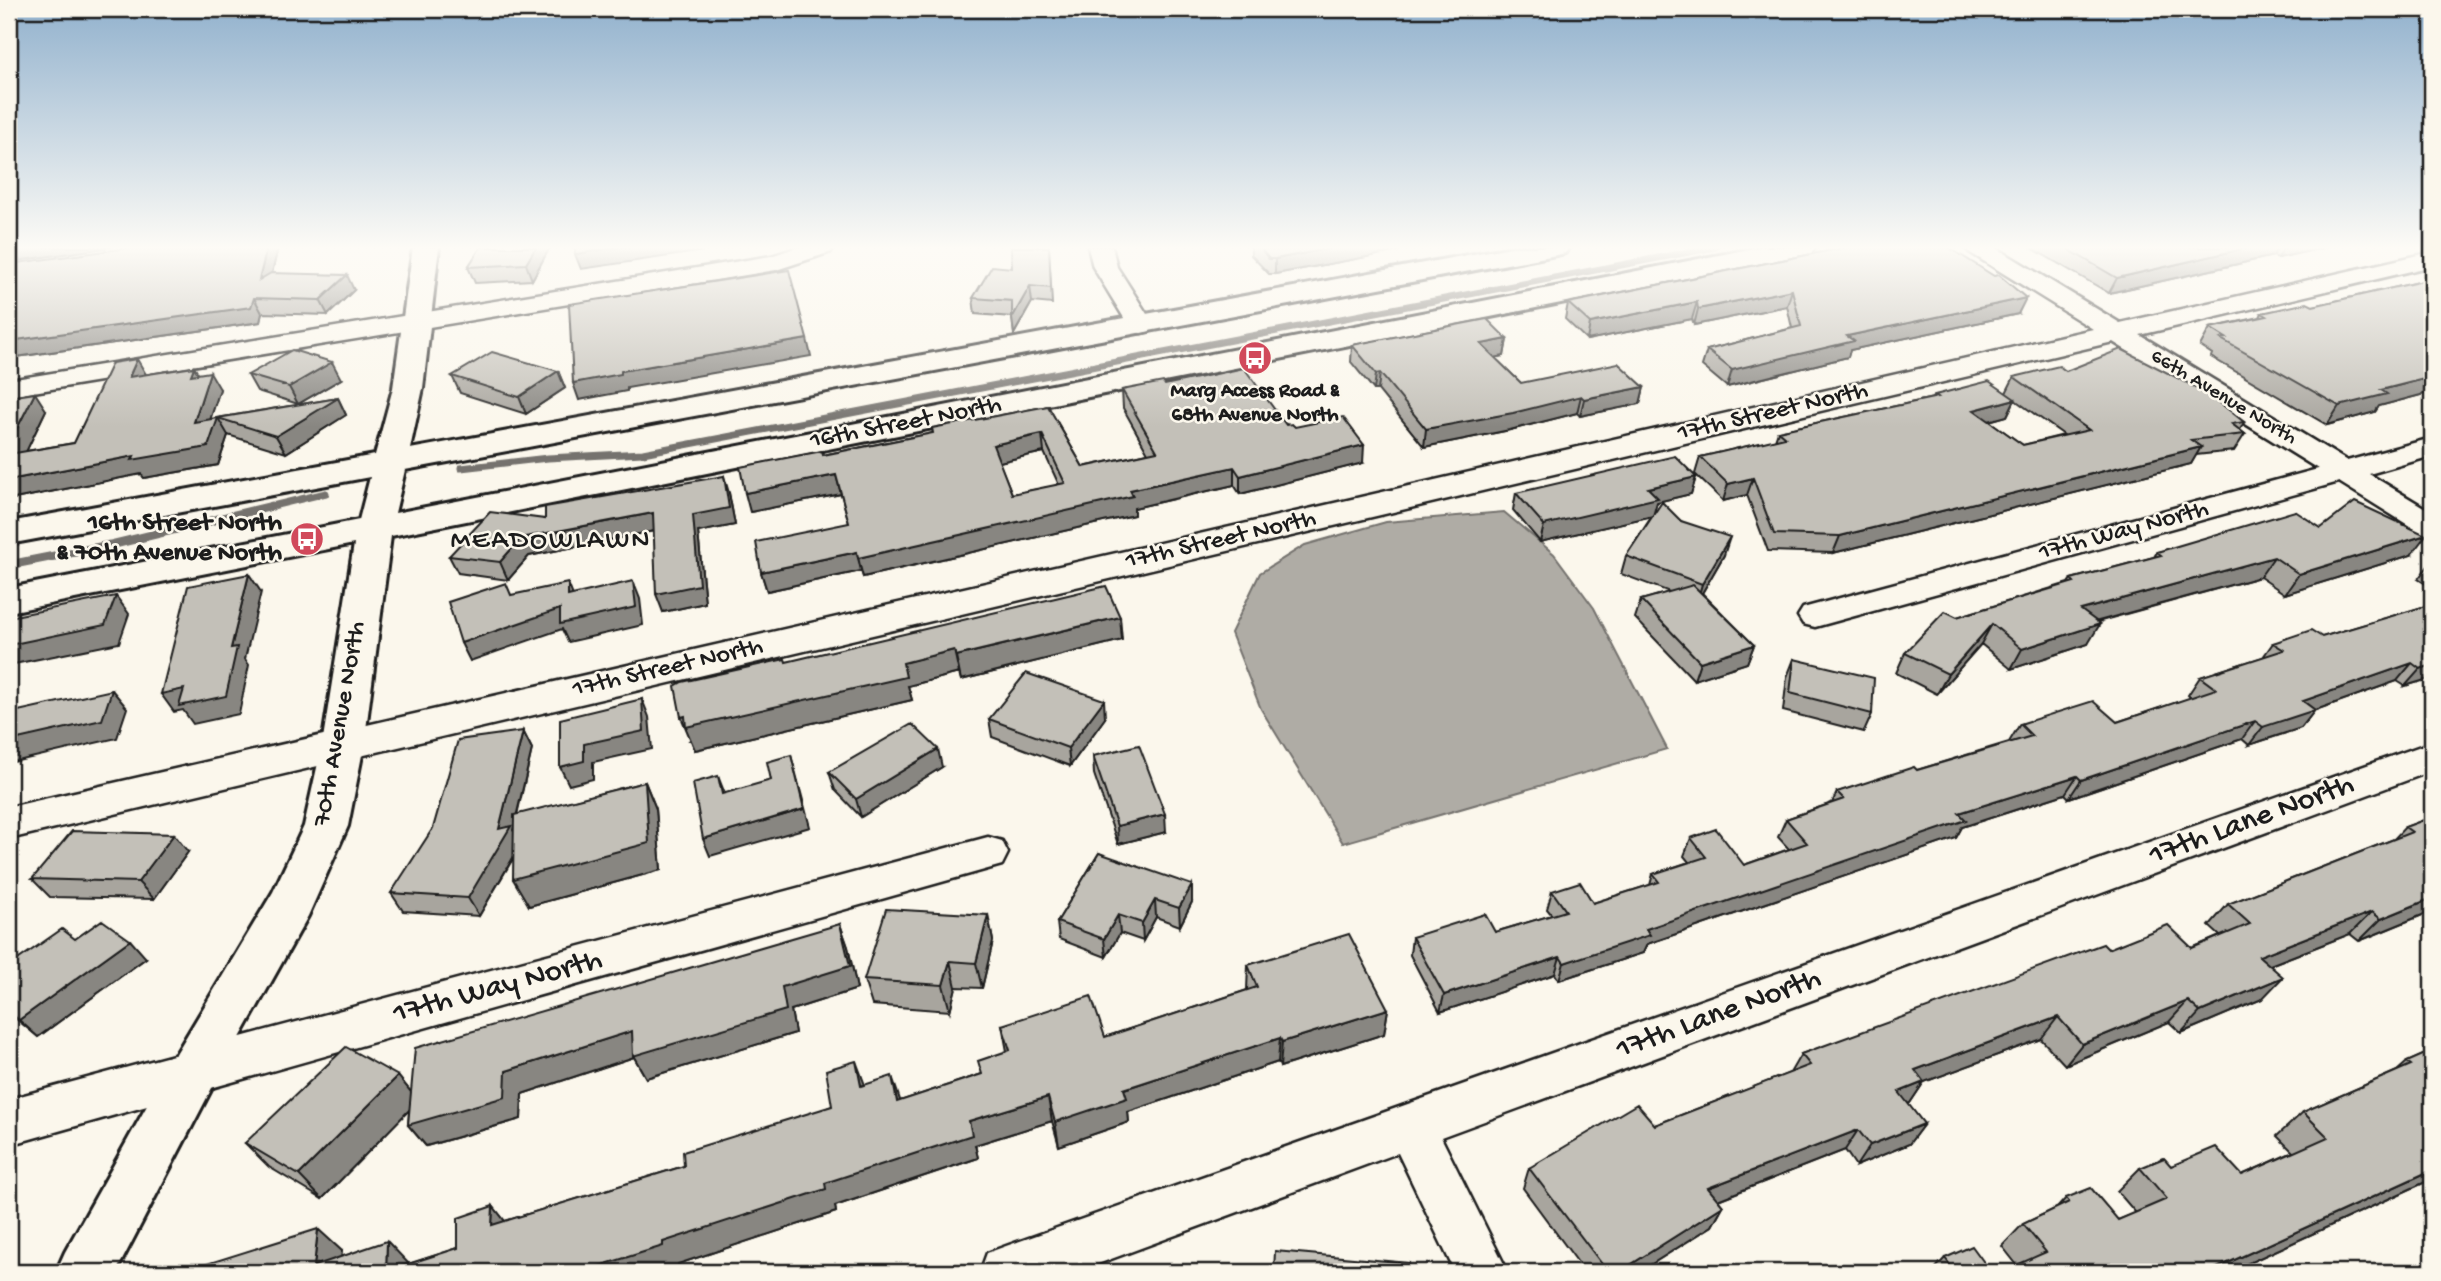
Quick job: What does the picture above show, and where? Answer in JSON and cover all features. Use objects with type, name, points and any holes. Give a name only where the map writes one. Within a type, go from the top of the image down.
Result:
[{"type":"street","name":"70th Avenue North","points":[[85,1272],[195,1069],[298,889],[326,826],[343,745],[374,529],[408,388],[419,307]]},
{"type":"street","points":[[9,388],[510,307]]},
{"type":"street","points":[[1130,307],[1141,325]]},
{"type":"street","name":"16th Street North","points":[[9,533],[1238,307]]},
{"type":"street","name":"16th Street North","points":[[9,600],[1499,307]]},
{"type":"street","name":"66th Avenue North","points":[[2074,307],[2432,526]]},
{"type":"street","name":"17th Street North","points":[[9,822],[2228,307]]},
{"type":"street","name":"17th Way North","points":[[1815,616],[2432,447]]},
{"type":"street","name":"17th Lane North","points":[[1006,1272],[2432,756]]},
{"type":"street","name":"17th Way North","points":[[9,1122],[988,853]]},
{"type":"street","points":[[1410,1127],[1482,1272]]},
{"type":"shaded area","points":[[1504,512],[1554,554],[1594,608],[1667,749],[1343,843],[1261,709],[1231,633],[1260,573],[1305,545],[1386,522]]},
{"type":"building","points":[[9,307],[251,307],[251,307],[9,341]]},
{"type":"building","points":[[569,307],[799,307],[807,339],[621,371],[621,374],[573,383]]},
{"type":"building","points":[[1012,307],[1018,307],[1012,318]]},
{"type":"building","points":[[1572,307],[1673,307],[1590,323]]},
{"type":"building","points":[[1796,307],[1985,307],[1847,336],[1854,341],[1732,370],[1707,350],[1801,326]]},
{"type":"building","points":[[2290,307],[2432,307],[2432,377],[2381,390],[2387,394],[2339,406],[2221,339],[2226,338],[2210,328],[2267,316],[2262,313]]},
{"type":"building","points":[[1487,319],[1507,339],[1481,344],[1521,383],[1618,363],[1644,387],[1584,399],[1581,396],[1513,413],[1426,429],[1380,373],[1376,374],[1352,345]]},
{"type":"building","points":[[2121,349],[2209,394],[2244,422],[2232,424],[2245,434],[2191,440],[2201,447],[1840,536],[1774,534],[1753,478],[1728,484],[1700,457],[1785,437],[1778,431],[1938,397],[1935,395],[1989,381],[2015,399],[1974,410],[2023,445],[2089,430],[2014,377],[2059,366],[2066,371]]},
{"type":"building","points":[[292,350],[332,362],[289,387],[248,375]]},
{"type":"building","points":[[492,352],[558,371],[519,397],[452,376]]},
{"type":"building","points":[[137,359],[129,377],[194,367],[191,375],[210,372],[194,422],[218,418],[208,447],[132,460],[134,456],[9,480],[9,454],[74,443],[112,363]]},
{"type":"building","points":[[1244,368],[1286,425],[1292,424],[1295,427],[1343,417],[1364,445],[1240,476],[1234,467],[1130,490],[1133,496],[858,558],[857,552],[761,572],[756,542],[849,523],[836,475],[745,493],[740,467],[822,451],[823,455],[933,433],[932,428],[1048,406],[1083,467],[1157,451],[1122,390],[1163,382],[1165,385]],"holes":[[[1042,434],[1065,483],[1012,494],[993,445]]]},
{"type":"building","points":[[35,393],[9,444],[9,397]]},
{"type":"building","points":[[338,398],[276,436],[218,418]]},
{"type":"building","points":[[1675,456],[1696,477],[1648,488],[1658,498],[1544,525],[1516,493]]},
{"type":"building","points":[[724,476],[729,508],[693,515],[699,585],[656,594],[653,513],[521,538],[500,562],[449,556],[490,512],[545,519],[545,507]]},
{"type":"building","points":[[1662,502],[1681,521],[1730,537],[1702,584],[1626,556]]},
{"type":"building","points":[[2355,502],[2426,535],[2299,574],[2274,557],[2081,610],[2100,624],[2022,649],[1992,624],[1948,674],[1905,653],[1945,611],[1957,617],[2074,582],[2071,579],[2161,555],[2157,552],[2295,511],[2321,528]]},
{"type":"building","points":[[249,574],[231,648],[237,647],[226,696],[179,706],[184,689],[161,694],[188,586]]},
{"type":"building","points":[[633,581],[636,607],[560,624],[560,609],[461,643],[448,602],[506,583],[511,595],[568,583],[568,596]]},
{"type":"building","points":[[1693,585],[1754,645],[1700,662],[1641,600]]},
{"type":"building","points":[[1106,586],[1120,617],[956,656],[954,650],[903,663],[906,677],[686,727],[685,716],[681,717],[675,686],[682,682],[785,659],[786,662]]},
{"type":"building","points":[[116,596],[105,625],[9,645],[9,617]]},
{"type":"building","points":[[2432,604],[2432,665],[2420,669],[2412,663],[2303,701],[2315,710],[2263,727],[2255,721],[2081,780],[2077,776],[1959,813],[1966,820],[1646,929],[1650,935],[1564,963],[1560,957],[1444,995],[1412,937],[1485,914],[1495,932],[1566,911],[1552,891],[1580,882],[1593,903],[1659,882],[1653,874],[1706,857],[1691,838],[1716,829],[1744,865],[1807,843],[1786,819],[1844,799],[1837,792],[1914,767],[1917,770],[2032,736],[2020,724],[2093,701],[2117,722],[2216,689],[2200,677],[2284,650],[2273,643],[2311,630],[2322,637]]},
{"type":"building","points":[[1794,659],[1874,678],[1872,714],[1790,693]]},
{"type":"building","points":[[1026,673],[1104,700],[1068,748],[989,719]]},
{"type":"building","points":[[112,690],[102,720],[9,741],[9,713]]},
{"type":"building","points":[[642,699],[644,731],[584,744],[584,761],[560,767],[560,719]]},
{"type":"building","points":[[912,724],[938,749],[856,799],[829,772]]},
{"type":"building","points":[[523,731],[499,829],[511,826],[468,898],[391,893],[433,828],[458,740]]},
{"type":"building","points":[[1139,745],[1165,814],[1117,826],[1093,756]]},
{"type":"building","points":[[791,755],[804,809],[703,839],[693,783],[718,776],[722,794],[771,780],[767,762]]},
{"type":"building","points":[[645,782],[649,843],[513,879],[514,815]]},
{"type":"building","points":[[2432,817],[2432,898],[2381,919],[2372,912],[2259,956],[2283,977],[2200,1012],[2188,1001],[2082,1044],[2058,1017],[1915,1070],[1924,1082],[1899,1092],[1924,1124],[1870,1145],[1858,1130],[1708,1188],[1723,1206],[1619,1272],[1608,1272],[1529,1168],[1637,1104],[1655,1125],[1810,1065],[1801,1054],[2103,944],[2108,949],[2168,925],[2192,948],[2250,924],[2228,904],[2412,832],[2405,827]]},
{"type":"building","points":[[72,831],[174,834],[138,882],[32,879]]},
{"type":"building","points":[[1099,853],[1192,885],[1179,908],[1155,900],[1142,923],[1118,915],[1104,939],[1057,922]]},
{"type":"building","points":[[886,909],[988,915],[976,963],[950,961],[943,985],[864,980]]},
{"type":"building","points":[[102,920],[130,940],[19,1020],[9,1012],[9,966],[62,929],[75,939]]},
{"type":"building","points":[[840,924],[850,966],[782,987],[786,1010],[633,1056],[632,1031],[506,1071],[505,1097],[408,1125],[415,1048]]},
{"type":"building","points":[[1349,934],[1388,1009],[1282,1042],[1280,1038],[1124,1089],[1127,1098],[1055,1122],[1048,1097],[969,1121],[972,1135],[825,1183],[826,1189],[580,1272],[193,1272],[194,1268],[318,1229],[314,1266],[387,1241],[386,1271],[458,1248],[458,1218],[493,1206],[492,1225],[684,1166],[683,1152],[832,1106],[826,1070],[856,1061],[861,1086],[892,1076],[897,1102],[982,1074],[978,1061],[1010,1050],[1002,1025],[1091,996],[1105,1037],[1257,987],[1248,965]]},
{"type":"building","points":[[346,1047],[398,1076],[299,1175],[245,1143]]},
{"type":"building","points":[[2432,1051],[2432,1170],[2208,1272],[2001,1272],[2046,1252],[2023,1224],[2069,1202],[2066,1198],[2091,1188],[2118,1220],[2167,1199],[2140,1168],[2164,1158],[2171,1166],[2216,1147],[2242,1175],[2328,1137],[2303,1112],[2411,1065],[2407,1062]]},
{"type":"building","points":[[1972,1246],[1991,1272],[1946,1272],[1953,1269],[1945,1258]]},
{"type":"building","points":[[1275,1251],[1409,1263],[1410,1272],[1274,1272]]},
{"type":"waterway","points":[[461,468],[548,458],[643,453],[1404,307]]},
{"type":"waterway","points":[[264,508],[326,493]]},
{"type":"waterway","points":[[9,565],[110,545],[272,506]]},
{"type":"place","name":"Marg Access Road & 68th Avenue North","points":[[1255,358]]},
{"type":"place","name":"16th Street North & 70th Avenue North","points":[[307,539]]},
{"type":"district","name":"MEADOWLAWN","points":[[551,541]]}]
